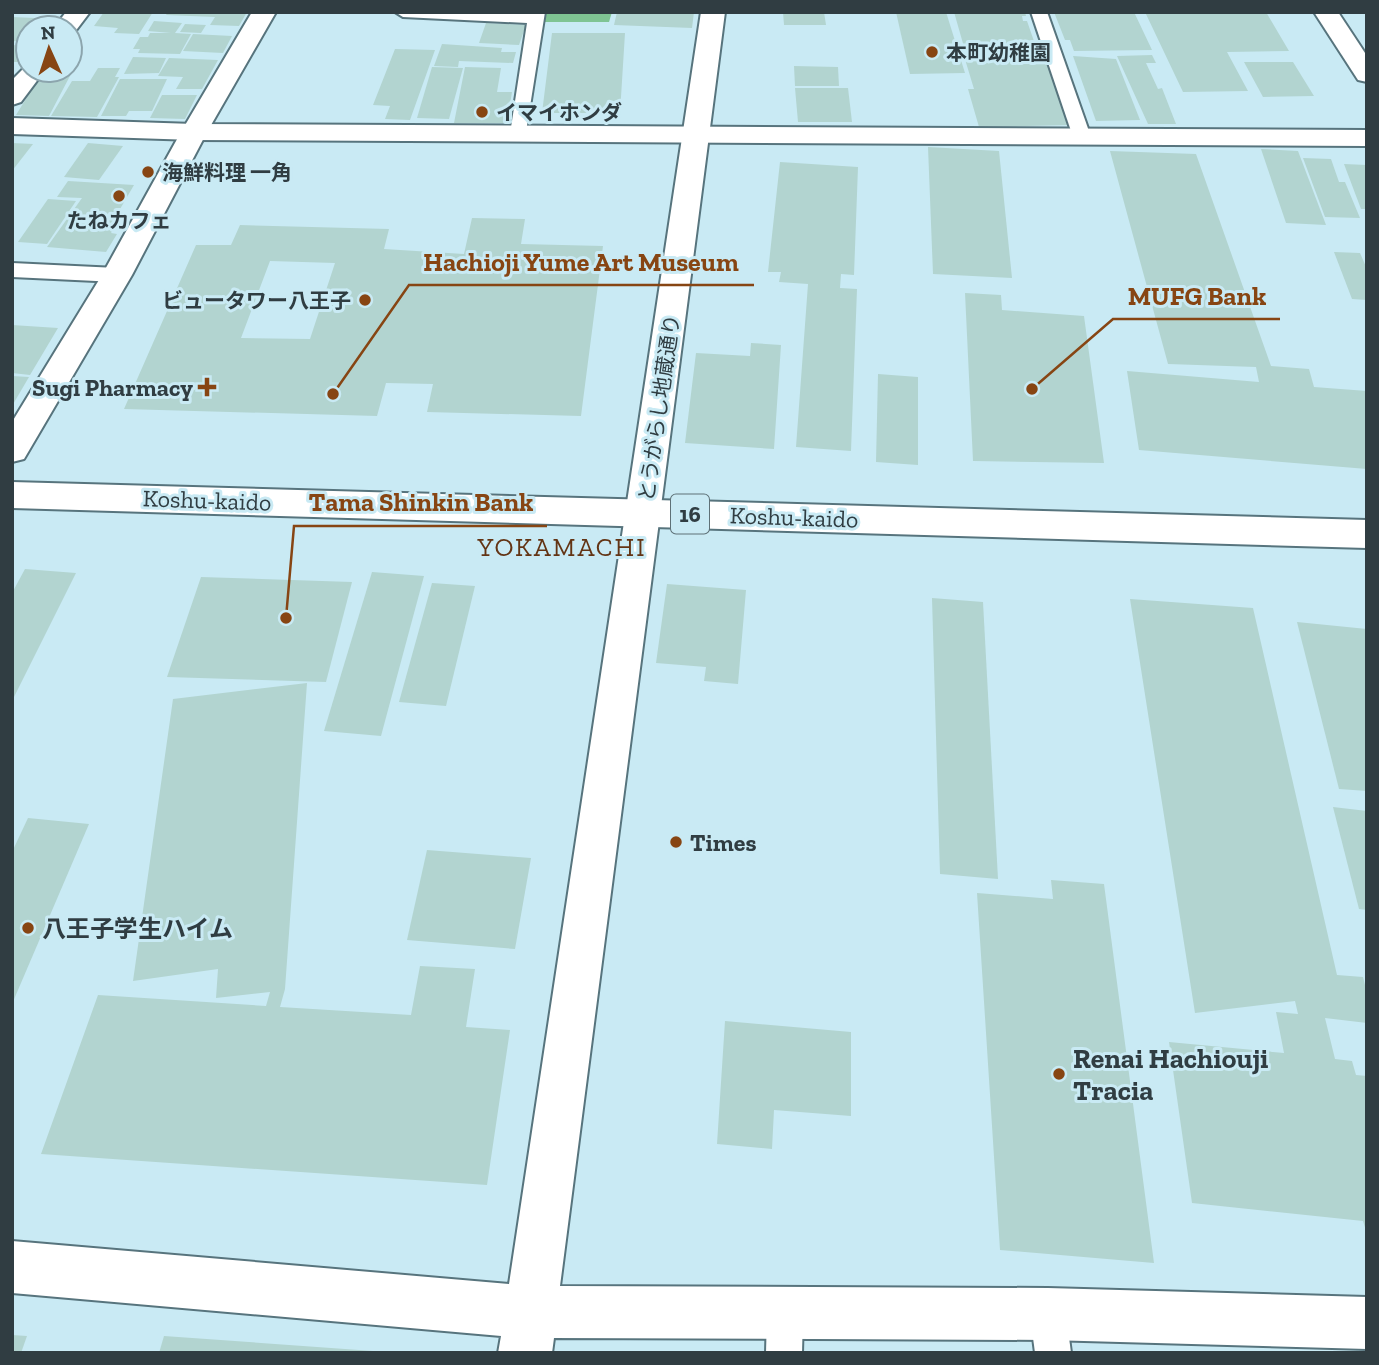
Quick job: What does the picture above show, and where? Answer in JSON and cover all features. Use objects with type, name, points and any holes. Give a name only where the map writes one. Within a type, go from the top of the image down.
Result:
[{"type":"main road","points":[[12,450],[117,275],[194,132],[264,12]]},
{"type":"main road","name":"とうがらし地蔵通り","points":[[529,1332],[713,12]]},
{"type":"main road","points":[[1326,12],[1367,75]]},
{"type":"main road","points":[[12,126],[194,132],[1367,138]]},
{"type":"main road","name":"Koshu-kaido","points":[[12,495],[1367,534]]},
{"type":"main road","points":[[12,1267],[529,1332],[1050,1334],[1367,1323]]},
{"type":"lane","points":[[403,12],[536,16],[519,134]]},
{"type":"lane","points":[[1039,12],[1082,137]]},
{"type":"lane","points":[[12,270],[117,275]]},
{"type":"green space","points":[[542,12],[612,12],[609,22],[541,22]]},
{"type":"building","points":[[104,12],[153,12],[139,34],[114,33],[118,28],[94,26]]},
{"type":"building","points":[[168,12],[247,12],[239,26],[210,25],[215,17],[166,15]]},
{"type":"building","points":[[617,12],[694,12],[692,28],[614,25]]},
{"type":"building","points":[[783,12],[824,12],[826,25],[784,25]]},
{"type":"building","name":"本町幼稚園","points":[[896,12],[946,12],[965,73],[910,74]]},
{"type":"building","points":[[954,12],[1025,12],[1023,21],[1027,21],[1036,47],[964,47]]},
{"type":"building","points":[[1054,12],[1134,12],[1152,50],[1074,51],[1070,40],[1065,40]]},
{"type":"building","points":[[1145,12],[1266,12],[1289,51],[1227,52],[1248,91],[1183,92]]},
{"type":"building","points":[[12,17],[14,41],[12,41]]},
{"type":"building","points":[[154,21],[182,23],[175,33],[191,34],[180,54],[138,53],[140,49],[133,49],[140,37],[148,37],[150,33],[171,33],[148,31]]},
{"type":"building","points":[[486,23],[526,25],[519,45],[479,43]]},
{"type":"building","points":[[185,24],[206,25],[201,33],[180,32]]},
{"type":"building","points":[[552,33],[625,33],[620,113],[542,113]]},
{"type":"building","points":[[193,34],[232,36],[223,53],[183,51]]},
{"type":"building","points":[[442,44],[502,48],[501,52],[516,52],[513,63],[459,61],[458,67],[434,66]]},
{"type":"building","points":[[12,45],[14,62],[12,62]]},
{"type":"building","points":[[395,49],[435,50],[410,120],[385,119],[390,106],[373,105]]},
{"type":"building","points":[[1044,54],[1070,125],[979,127],[968,89],[974,89],[964,56]]},
{"type":"building","points":[[1152,55],[1156,63],[1146,63],[1158,89],[1162,88],[1176,124],[1148,124],[1117,56]]},
{"type":"building","points":[[1073,56],[1116,59],[1140,120],[1096,121]]},
{"type":"building","points":[[133,57],[166,58],[159,73],[124,74]]},
{"type":"building","points":[[169,58],[218,60],[202,89],[176,89],[183,77],[158,76]]},
{"type":"building","points":[[1244,62],[1293,62],[1314,96],[1263,97]]},
{"type":"building","points":[[794,66],[838,67],[839,86],[795,86]]},
{"type":"building","points":[[432,67],[463,68],[449,119],[417,118]]},
{"type":"building","points":[[465,67],[501,68],[497,92],[512,92],[507,123],[454,123]]},
{"type":"building","points":[[98,68],[120,68],[115,77],[119,77],[97,117],[51,116],[70,84],[90,81]]},
{"type":"building","points":[[120,79],[167,79],[152,111],[129,111],[126,116],[101,116]]},
{"type":"building","points":[[35,84],[66,84],[49,116],[16,115]]},
{"type":"building","points":[[795,88],[848,88],[852,122],[798,122]]},
{"type":"building","points":[[162,95],[197,95],[185,119],[150,118]]},
{"type":"building","points":[[12,143],[33,144],[12,171]]},
{"type":"building","points":[[88,143],[123,146],[99,180],[64,177]]},
{"type":"building","points":[[928,147],[999,151],[1012,278],[933,274]]},
{"type":"building","points":[[1261,149],[1298,151],[1326,225],[1286,223]]},
{"type":"building","points":[[1110,151],[1196,154],[1271,366],[1309,369],[1314,387],[1367,391],[1367,469],[1139,450],[1127,371],[1259,382],[1256,367],[1168,364]]},
{"type":"building","points":[[1303,158],[1331,159],[1339,182],[1345,182],[1360,218],[1325,217]]},
{"type":"building","points":[[780,162],[858,167],[854,275],[841,274],[840,288],[857,289],[851,451],[796,447],[808,284],[779,282],[781,272],[768,272]]},
{"type":"building","points":[[1344,164],[1367,165],[1367,209],[1361,209]]},
{"type":"building","points":[[68,181],[134,185],[116,216],[83,214],[121,218],[111,233],[117,234],[106,252],[47,247],[82,198],[57,197]]},
{"type":"building","points":[[48,199],[76,201],[47,244],[18,242]]},
{"type":"building","points":[[472,218],[525,219],[521,244],[603,246],[581,416],[427,412],[433,384],[386,383],[377,416],[124,409],[196,245],[231,245],[240,225],[389,229],[384,249],[464,254]],"holes":[[[270,261],[335,263],[310,339],[241,338]]]},
{"type":"building","points":[[1334,252],[1360,253],[1367,269],[1367,300],[1352,299]]},
{"type":"building","points":[[965,293],[1001,295],[1002,310],[1084,316],[1104,463],[973,461]]},
{"type":"building","points":[[12,325],[58,328],[30,375],[12,373]]},
{"type":"building","points":[[751,343],[781,345],[774,449],[685,443],[696,353],[750,356]]},
{"type":"building","points":[[878,374],[918,377],[918,465],[876,462]]},
{"type":"building","points":[[12,376],[29,377],[12,406]]},
{"type":"building","points":[[25,569],[76,573],[12,701],[12,593]]},
{"type":"building","points":[[372,572],[424,576],[381,736],[324,731]]},
{"type":"building","points":[[201,577],[352,582],[326,682],[167,677]]},
{"type":"building","points":[[432,583],[475,586],[446,706],[399,702]]},
{"type":"building","points":[[667,584],[746,590],[738,684],[704,681],[706,667],[656,663]]},
{"type":"building","points":[[932,598],[983,602],[998,879],[940,874]]},
{"type":"building","points":[[1130,599],[1253,608],[1337,975],[1363,977],[1367,993],[1367,1023],[1325,1018],[1335,1059],[1352,1061],[1356,1075],[1367,1076],[1367,1234],[1363,1221],[1192,1203],[1169,1042],[1284,1053],[1276,1012],[1298,1014],[1295,1001],[1195,1013]]},
{"type":"building","points":[[1297,622],[1367,629],[1367,791],[1339,789]]},
{"type":"building","points":[[307,683],[285,989],[280,1007],[411,1015],[420,966],[475,969],[466,1027],[510,1030],[487,1185],[41,1154],[98,995],[266,1006],[270,992],[216,998],[218,969],[133,981],[173,699]]},
{"type":"building","points":[[1333,807],[1367,811],[1367,910],[1359,909]]},
{"type":"building","name":"八王子学生ハイム","points":[[28,818],[89,824],[12,1004],[12,852]]},
{"type":"building","points":[[427,850],[531,858],[515,949],[407,940]]},
{"type":"building","name":"Renai Hachiouji Tracia","points":[[1051,880],[1104,884],[1154,1263],[1000,1250],[977,893],[1053,899]]},
{"type":"building","points":[[725,1021],[851,1032],[851,1116],[774,1110],[772,1149],[717,1144]]},
{"type":"building","points":[[12,1335],[27,1336],[21,1353],[12,1353]]},
{"type":"building","points":[[164,1336],[373,1351],[373,1353],[159,1353]]},
{"type":"place","name":"本町幼稚園","points":[[932,52]]},
{"type":"place","name":"イマイホンダ","points":[[482,112]]},
{"type":"place","name":"海鮮料理 一角","points":[[148,172]]},
{"type":"place","name":"たねカフェ","points":[[119,196]]},
{"type":"place","name":"ビュータワー八王子","points":[[365,300]]},
{"type":"place","name":"Sugi Pharmacy","points":[[207,387]]},
{"type":"place","name":"MUFG Bank","points":[[1032,389]]},
{"type":"place","name":"Hachioji Yume Art Museum","points":[[333,394]]},
{"type":"place","name":"Tama Shinkin Bank","points":[[286,618]]},
{"type":"place","name":"Times","points":[[676,842]]},
{"type":"place","name":"八王子学生ハイム","points":[[28,928]]},
{"type":"place","name":"Renai Hachiouji Tracia","points":[[1059,1074]]},
{"type":"district","name":"YOKAMACHI","points":[[562,547]]}]
